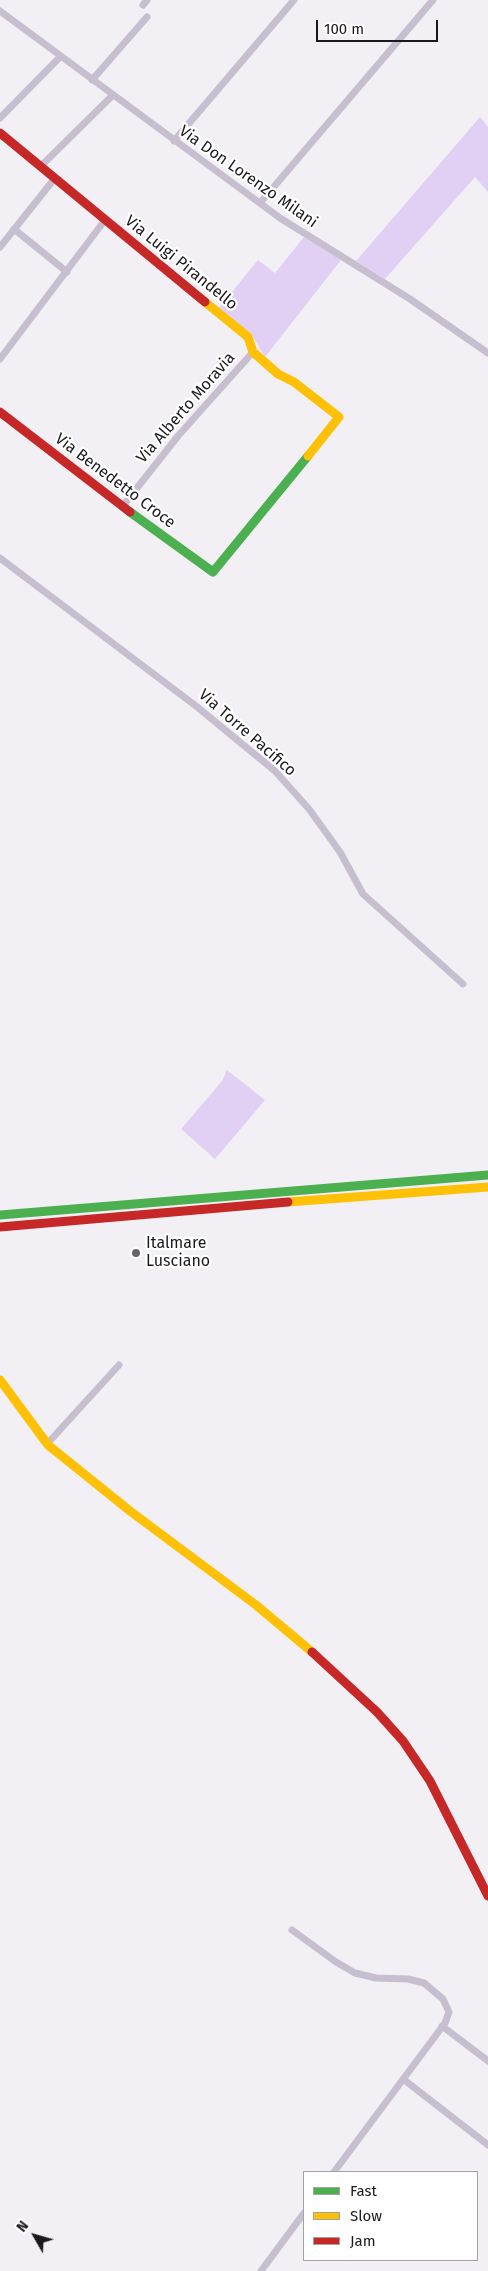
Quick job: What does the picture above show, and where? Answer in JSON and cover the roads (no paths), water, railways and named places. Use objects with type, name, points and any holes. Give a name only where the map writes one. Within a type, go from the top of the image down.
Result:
[{"type":"main road","name":"Via Luigi Pirandello","points":[[0,133],[248,337],[253,352],[278,374],[294,382],[339,417],[213,572]]},
{"type":"main road","name":"Via Benedetto Croce","points":[[0,412],[122,506],[213,572]]},
{"type":"main road","points":[[0,1215],[488,1175]]},
{"type":"main road","points":[[0,1226],[488,1187]]},
{"type":"main road","points":[[0,1380],[47,1444],[130,1511],[256,1605],[338,1674],[377,1712],[404,1741],[430,1781],[488,1896]]},
{"type":"street","points":[[174,141],[294,0]]},
{"type":"street","points":[[260,203],[433,0]]},
{"type":"street","name":"Via Don Lorenzo Milani","points":[[0,11],[285,222],[410,299],[488,353]]},
{"type":"street","points":[[92,80],[147,17]]},
{"type":"street","points":[[0,118],[60,56]]},
{"type":"street","points":[[40,166],[113,96]]},
{"type":"street","points":[[0,247],[54,178]]},
{"type":"street","points":[[0,359],[105,220]]},
{"type":"street","points":[[14,229],[67,272]]},
{"type":"street","name":"Via Alberto Moravia","points":[[122,506],[178,436],[253,352]]},
{"type":"street","name":"Via Torre Pacifico","points":[[0,558],[196,706],[275,771],[309,809],[340,852],[364,894],[463,984]]},
{"type":"street","points":[[47,1444],[120,1365]]},
{"type":"street","points":[[292,1930],[336,1962],[355,1972],[376,1978],[408,1978],[424,1983],[443,1999],[449,2012],[442,2026],[335,2171]]},
{"type":"street","points":[[442,2026],[488,2061]]},
{"type":"street","points":[[403,2079],[488,2145]]},
{"type":"street","points":[[261,2271],[303,2213]]},
{"type":"place","name":"Italmare Lusciano","points":[[136,1253]]}]
